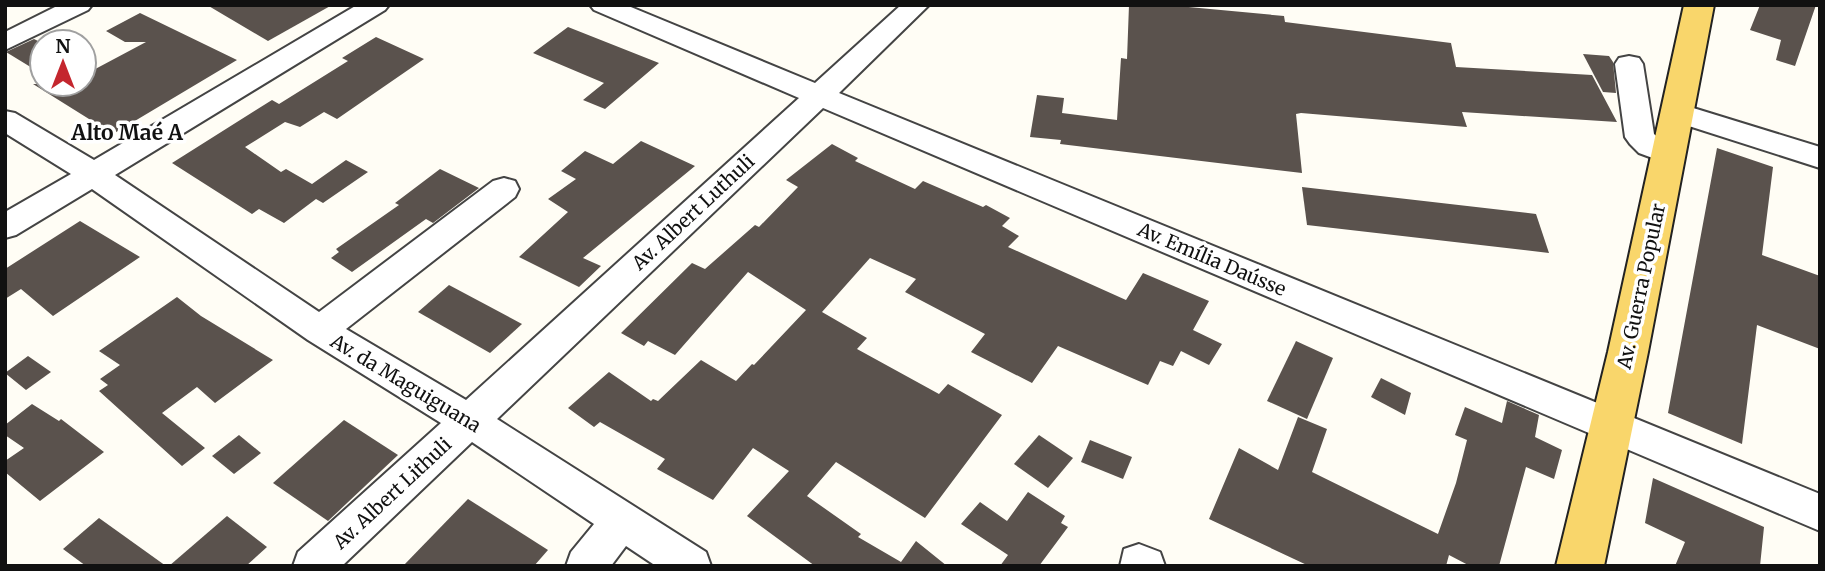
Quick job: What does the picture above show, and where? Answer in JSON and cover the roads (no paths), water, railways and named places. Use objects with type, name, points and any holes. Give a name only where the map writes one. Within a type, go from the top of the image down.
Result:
[{"type":"main road","name":"Av. Guerra Popular","points":[[1580,566],[1699,5]]},
{"type":"street","points":[[5,42],[79,5]]},
{"type":"street","points":[[5,227],[376,5]]},
{"type":"street","name":"Av. Emília Daússe","points":[[603,5],[1820,513]]},
{"type":"street","name":"Av. Albert Luthuli","points":[[470,421],[916,5]]},
{"type":"street","points":[[1629,65],[1640,136],[1649,146],[1668,153]]},
{"type":"street","points":[[1676,112],[1820,158]]},
{"type":"street","points":[[5,120],[94,174]]},
{"type":"street","name":"Av. da Maguiguana","points":[[94,174],[123,197],[320,330],[470,421],[691,566]]},
{"type":"street","points":[[320,330],[504,189]]},
{"type":"street","name":"Av. Albert Lithuli","points":[[313,566],[470,421]]},
{"type":"street","points":[[586,566],[621,520]]},
{"type":"district","name":"Alto Maé A","points":[[127,133]]}]
